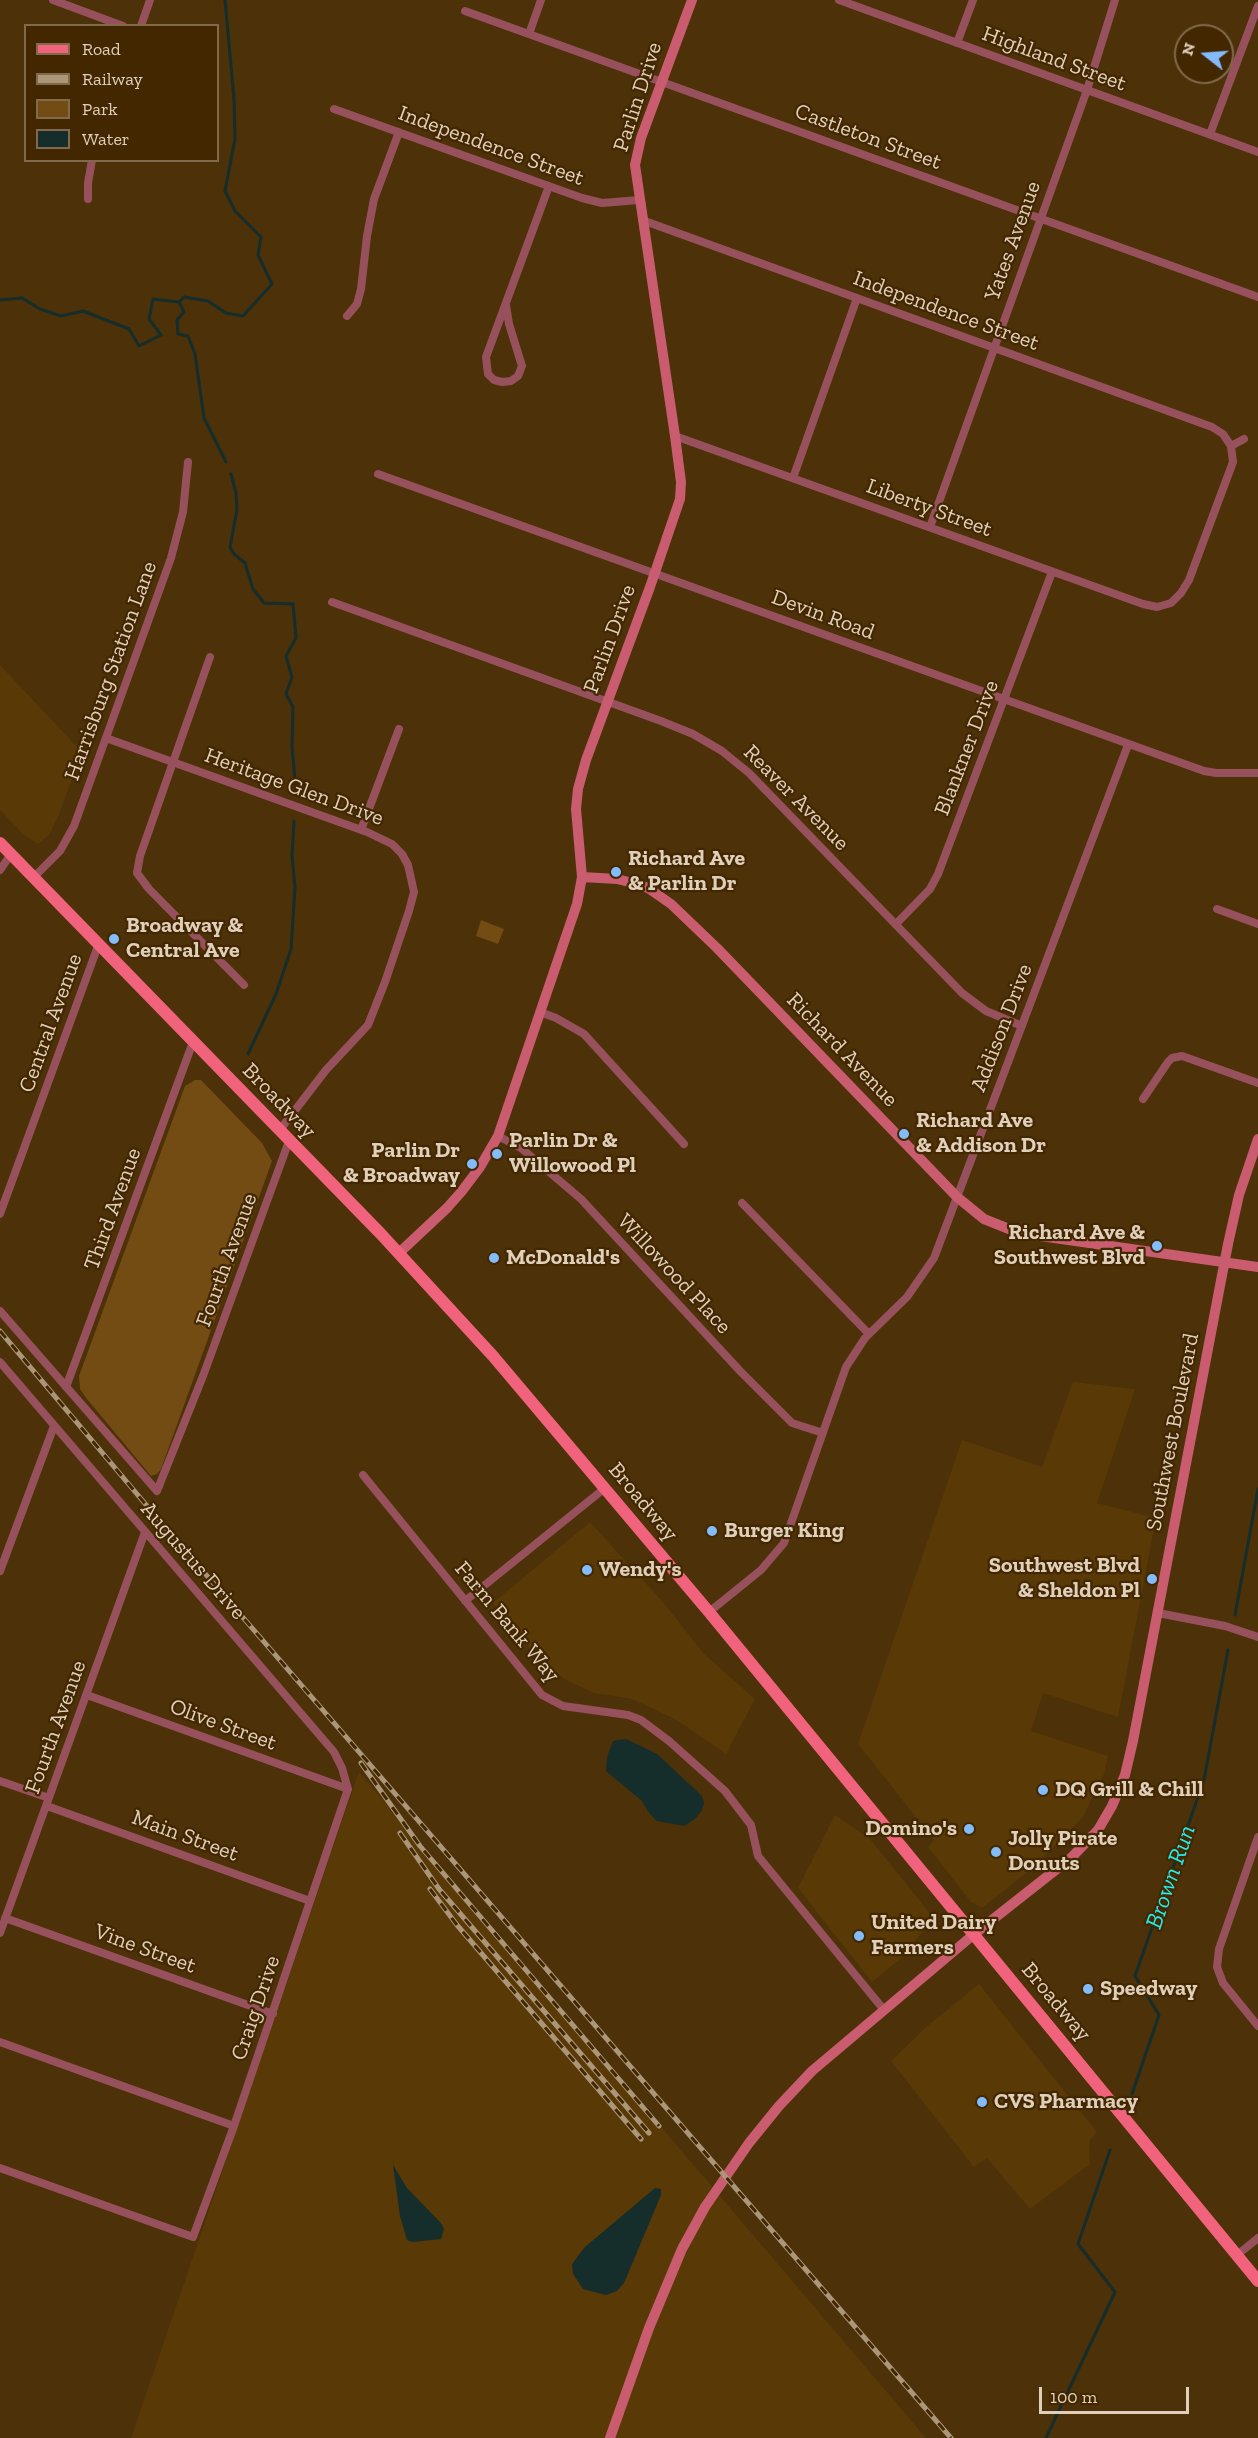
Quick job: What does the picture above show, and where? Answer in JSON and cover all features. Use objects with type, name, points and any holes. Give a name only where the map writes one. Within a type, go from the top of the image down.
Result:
[{"type":"main road","name":"Broadway","points":[[0,843],[399,1253],[493,1356],[709,1612],[1258,2281]]},
{"type":"street","points":[[53,0],[118,24]]},
{"type":"street","points":[[142,24],[150,0]]},
{"type":"street","points":[[529,34],[541,0]]},
{"type":"street","name":"Parlin Drive","points":[[399,1253],[462,1191],[480,1167],[498,1136],[571,923],[582,877],[576,830],[578,789],[586,760],[655,574],[680,499],[681,482],[675,436],[635,179],[636,153],[692,0]]},
{"type":"street","name":"Highland Street","points":[[839,0],[1258,152]]},
{"type":"street","points":[[957,43],[973,0]]},
{"type":"street","name":"Yates Avenue","points":[[930,527],[1087,90],[1115,0]]},
{"type":"street","points":[[1210,134],[1258,6]]},
{"type":"street","name":"Castleton Street","points":[[465,11],[1258,297]]},
{"type":"street","name":"Independence Street","points":[[334,109],[602,203],[639,200]]},
{"type":"street","points":[[347,316],[357,304],[374,199],[399,132]]},
{"type":"street","points":[[88,199],[92,162]]},
{"type":"street","points":[[506,305],[508,324],[522,366],[518,376],[511,381],[502,382],[494,380],[486,366],[486,357],[549,186]]},
{"type":"street","name":"Independence Street","points":[[642,220],[1212,427],[1223,434],[1230,446]]},
{"type":"street","points":[[793,478],[857,298]]},
{"type":"street","name":"Liberty Street","points":[[675,436],[1052,572],[1157,607],[1171,603],[1189,580],[1233,462],[1230,446]]},
{"type":"street","points":[[1230,446],[1244,439]]},
{"type":"street","name":"Harrisburg Station Lane","points":[[34,877],[53,859],[68,840],[106,738],[176,539],[183,512],[188,462]]},
{"type":"street","name":"Devin Road","points":[[378,474],[1204,771],[1258,773]]},
{"type":"street","name":"Blankner Drive","points":[[896,924],[930,889],[938,874],[1052,572]]},
{"type":"street","name":"Reaver Avenue","points":[[332,602],[693,734],[722,751],[749,773],[962,993],[986,1011],[1022,1026]]},
{"type":"street","points":[[210,657],[140,856],[137,873],[149,889],[244,985]]},
{"type":"street","points":[[361,830],[399,729]]},
{"type":"street","name":"Heritage Glen Drive","points":[[106,738],[361,830],[392,844],[402,854],[408,865],[414,892],[410,911],[386,982],[368,1025],[326,1070],[279,1131]]},
{"type":"street","name":"Addison Drive","points":[[709,1612],[761,1570],[784,1543],[846,1367],[869,1334],[907,1297],[934,1258],[1128,745]]},
{"type":"street","points":[[0,870],[11,854]]},
{"type":"street","name":"Richard Avenue","points":[[582,877],[617,879],[637,884],[667,900],[717,948],[957,1197],[984,1219],[1008,1231],[1047,1238],[1258,1267]]},
{"type":"street","points":[[1217,909],[1258,924]]},
{"type":"street","name":"Central Avenue","points":[[0,1214],[98,946]]},
{"type":"street","points":[[540,1012],[584,1034],[684,1144]]},
{"type":"street","name":"Third Avenue","points":[[66,1387],[193,1042]]},
{"type":"street","points":[[1143,1099],[1168,1062],[1172,1058],[1182,1056],[1258,1083]]},
{"type":"street","name":"Willowood Place","points":[[498,1136],[522,1148],[581,1199],[741,1372],[792,1423],[823,1433]]},
{"type":"street","name":"Southwest Boulevard","points":[[610,2438],[671,2271],[705,2207],[735,2162],[779,2106],[812,2071],[973,1935],[1072,1857],[1104,1822],[1125,1775],[1225,1262],[1239,1196],[1258,1139]]},
{"type":"street","name":"Fourth Avenue","points":[[66,1387],[157,1491],[203,1376],[289,1141]]},
{"type":"street","points":[[742,1203],[869,1334]]},
{"type":"street","points":[[0,1311],[66,1387]]},
{"type":"street","name":"Augustus Drive","points":[[0,1362],[334,1752],[342,1768],[348,1789]]},
{"type":"street","points":[[0,1571],[54,1426]]},
{"type":"street","name":"Farm Bank Way","points":[[363,1475],[542,1695],[562,1706],[628,1715],[641,1720],[653,1727],[709,1775],[742,1810],[751,1825],[758,1856],[884,2010]]},
{"type":"street","points":[[465,1601],[605,1488]]},
{"type":"street","name":"Fourth Avenue","points":[[0,1933],[145,1532]]},
{"type":"street","points":[[1158,1613],[1225,1626],[1258,1637]]},
{"type":"street","name":"Olive Street","points":[[87,1695],[348,1789]]},
{"type":"street","name":"Main Street","points":[[0,1781],[48,1802],[310,1901]]},
{"type":"street","name":"Craig Drive","points":[[0,2168],[193,2237],[273,2014],[348,1789]]},
{"type":"street","points":[[1258,1837],[1217,1958],[1217,1967],[1223,1983],[1258,2026]]},
{"type":"street","name":"Vine Street","points":[[5,1918],[273,2014]]},
{"type":"street","points":[[0,2042],[234,2126]]},
{"type":"street","points":[[1237,2255],[1258,2238]]},
{"type":"shaded area","points":[[0,665],[82,752],[58,817],[49,835],[38,844],[23,834],[0,810]]},
{"type":"shaded area","points":[[1073,1382],[1135,1389],[1097,1503],[1156,1518],[1118,1717],[1043,1693],[1031,1731],[1108,1756],[1104,1774],[1083,1817],[1035,1866],[982,1908],[971,1902],[928,1847],[934,1840],[858,1744],[962,1440],[1042,1467]]},
{"type":"shaded area","points":[[590,1522],[663,1602],[704,1654],[755,1699],[726,1754],[677,1720],[632,1699],[594,1693],[564,1679],[532,1651],[493,1603]]},
{"type":"shaded area","points":[[359,1772],[926,2438],[131,2438]]},
{"type":"shaded area","points":[[835,1815],[870,1839],[929,1912],[930,1922],[926,1928],[900,1959],[872,1982],[798,1888]]},
{"type":"shaded area","points":[[979,1984],[1097,2132],[1089,2141],[1090,2164],[1030,2209],[987,2158],[974,2167],[891,2061],[925,2028]]},
{"type":"green space","points":[[481,920],[504,929],[498,944],[476,936]]},
{"type":"green space","points":[[195,1080],[201,1080],[262,1143],[272,1161],[161,1469],[157,1474],[151,1476],[87,1399],[80,1389],[79,1376],[185,1086]]},
{"type":"water","points":[[626,1739],[657,1754],[702,1796],[704,1803],[702,1810],[695,1819],[684,1826],[657,1821],[642,1801],[606,1771],[607,1757],[613,1741]]},
{"type":"water","points":[[393,2165],[407,2188],[441,2223],[444,2229],[441,2239],[412,2242],[407,2240],[400,2216]]},
{"type":"water","points":[[655,2188],[661,2189],[661,2195],[624,2283],[617,2291],[606,2295],[583,2289],[573,2274],[572,2265],[575,2260],[585,2247]]},
{"type":"waterway","points":[[0,300],[22,298],[40,309],[61,316],[83,311],[129,329],[139,346],[161,335],[149,319],[153,299],[179,302],[184,297],[208,301],[226,313],[243,316],[272,284],[258,255],[261,237],[235,211],[225,191],[235,139],[234,99],[225,0]]},
{"type":"waterway","points":[[179,302],[184,312],[177,320],[178,334],[188,336],[195,354],[204,418],[226,462]]},
{"type":"waterway","points":[[231,474],[236,493],[237,510],[230,547],[234,554],[245,563],[253,589],[264,603],[293,604],[296,638],[286,656],[292,677],[286,694],[293,707],[292,747],[296,790]]},
{"type":"waterway","points":[[248,1054],[276,994],[291,949],[295,887],[292,856],[294,821]]},
{"type":"waterway","name":"Brown Run","points":[[1235,1615],[1258,1489]]},
{"type":"waterway","name":"Brown Run","points":[[1132,2094],[1159,2015],[1135,1976],[1204,1780],[1228,1650]]},
{"type":"waterway","name":"Brown Run","points":[[1046,2438],[1115,2292],[1078,2244],[1110,2150]]},
{"type":"railway","points":[[0,1331],[158,1519],[951,2438]]},
{"type":"railway","points":[[361,1763],[420,1846],[659,2126]]},
{"type":"railway","points":[[400,1833],[439,1889],[649,2133]]},
{"type":"railway","points":[[430,1889],[457,1925],[641,2139]]},
{"type":"place","name":"Richard Ave & Parlin Dr","points":[[616,872]]},
{"type":"place","name":"Broadway & Central Ave","points":[[114,939]]},
{"type":"place","name":"Richard Ave & Addison Dr","points":[[904,1134]]},
{"type":"place","name":"Parlin Dr & Willowood Pl","points":[[497,1154]]},
{"type":"place","name":"Parlin Dr & Broadway","points":[[472,1164]]},
{"type":"place","name":"Richard Ave & Southwest Blvd","points":[[1157,1246]]},
{"type":"place","name":"McDonald's","points":[[494,1258]]},
{"type":"place","name":"Burger King","points":[[712,1531]]},
{"type":"place","name":"Wendy's","points":[[587,1570]]},
{"type":"place","name":"Southwest Blvd & Sheldon Pl","points":[[1152,1579]]},
{"type":"place","name":"DQ Grill & Chill","points":[[1043,1790]]},
{"type":"place","name":"Domino's","points":[[969,1829]]},
{"type":"place","name":"Jolly Pirate Donuts","points":[[996,1852]]},
{"type":"place","name":"United Dairy Farmers","points":[[859,1936]]},
{"type":"place","name":"Speedway","points":[[1088,1989]]},
{"type":"place","name":"CVS Pharmacy","points":[[982,2102]]}]
